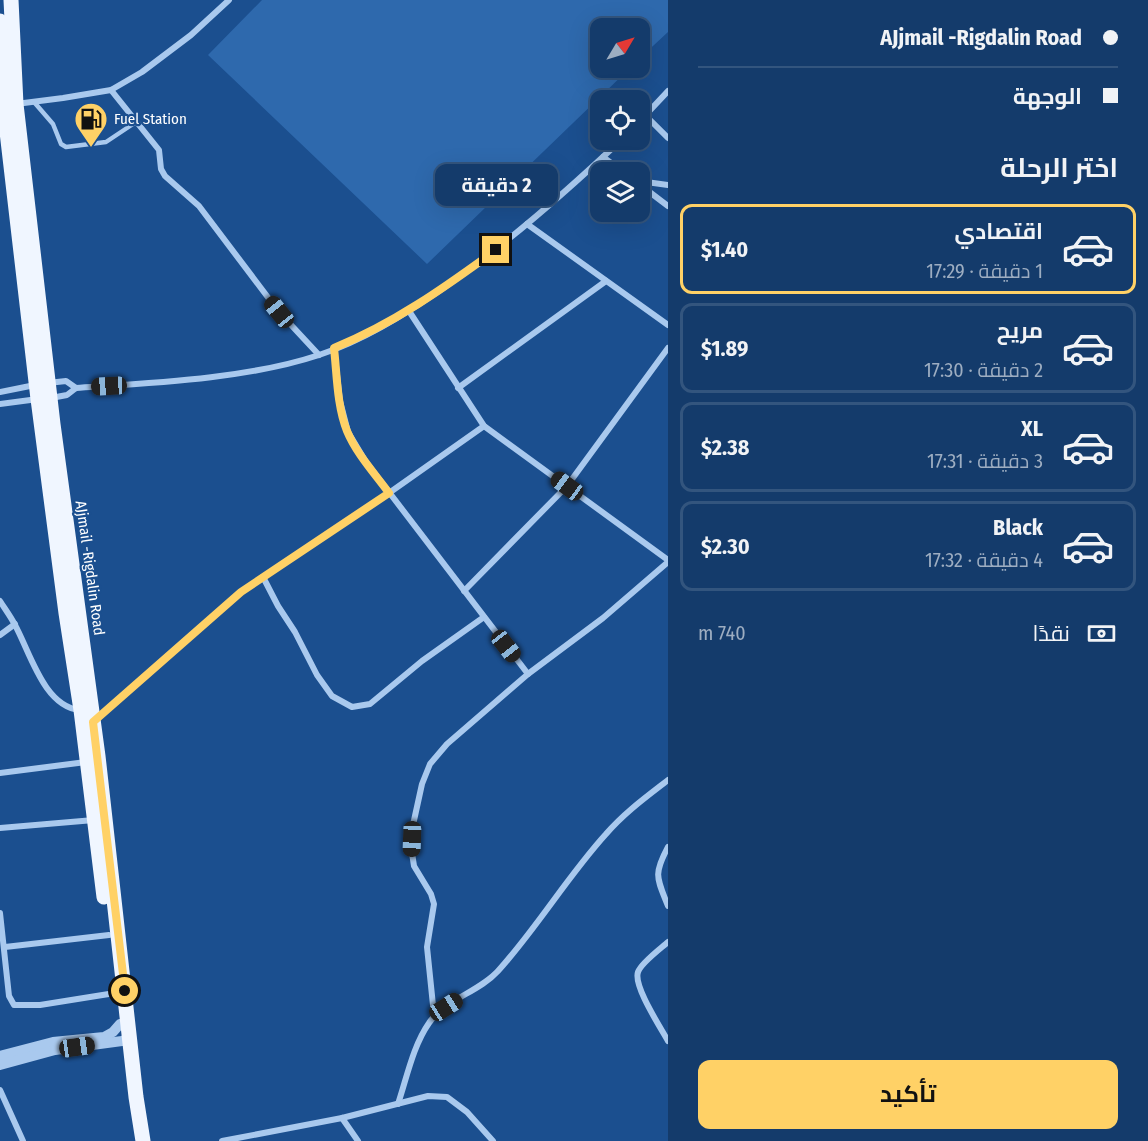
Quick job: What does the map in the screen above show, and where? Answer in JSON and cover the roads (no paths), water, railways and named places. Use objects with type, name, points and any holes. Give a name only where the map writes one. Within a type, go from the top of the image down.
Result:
[{"type":"main road","name":"AJjmail -Rigdalin Road","points":[[7,105],[11,0]]},
{"type":"main road","name":"AJjmail -Rigdalin Road","points":[[0,21],[7,105],[44,391],[93,722],[126,1039],[132,1141]]},
{"type":"main road","name":"AJjmail -Rigdalin Road","points":[[44,391],[66,614],[88,762],[115,993],[120,1023],[126,1039],[143,1141]]},
{"type":"street","points":[[7,105],[111,90],[142,72],[191,35],[229,0]]},
{"type":"street","points":[[111,90],[159,150],[161,169],[165,176],[199,206],[275,307],[319,355]]},
{"type":"street","points":[[650,111],[668,91]]},
{"type":"street","points":[[650,120],[668,138]]},
{"type":"street","points":[[0,392],[44,391],[67,395],[76,388],[126,385],[239,372],[319,355],[381,327],[409,311],[496,250],[610,150]]},
{"type":"street","points":[[603,157],[610,162]]},
{"type":"street","points":[[650,184],[668,185]]},
{"type":"street","points":[[650,192],[668,206]]},
{"type":"street","points":[[527,225],[668,325]]},
{"type":"street","points":[[458,388],[606,281]]},
{"type":"street","points":[[409,311],[484,426],[668,561],[603,618],[528,674],[447,744],[430,764],[422,784],[413,825],[412,853],[414,866],[431,894],[434,904],[428,946],[434,1015]]},
{"type":"street","points":[[334,348],[340,401],[348,432],[389,493],[528,674]]},
{"type":"street","points":[[464,591],[567,486],[668,348]]},
{"type":"street","points":[[0,404],[44,391],[66,381],[76,388]]},
{"type":"street","points":[[93,722],[241,592],[484,426]]},
{"type":"street","points":[[263,577],[317,675],[332,696],[351,707],[370,704],[422,661],[484,617]]},
{"type":"street","points":[[0,601],[15,624],[43,683],[61,703],[81,710]]},
{"type":"street","points":[[0,635],[15,624]]},
{"type":"street","points":[[0,773],[88,762]]},
{"type":"street","points":[[398,1104],[411,1061],[434,1015],[496,973],[605,835],[626,813],[668,780]]},
{"type":"street","points":[[0,828],[95,820]]},
{"type":"street","points":[[668,847],[659,864],[657,879],[668,906]]},
{"type":"street","points":[[0,913],[9,996],[14,1005],[40,1005],[115,993]]},
{"type":"street","points":[[5,947],[109,935]]},
{"type":"street","points":[[668,942],[638,970],[637,979],[668,1041]]},
{"type":"street","points":[[0,1056],[53,1042],[104,1037],[113,1032],[120,1023]]},
{"type":"street","points":[[0,1065],[55,1050],[126,1039]]},
{"type":"street","points":[[0,1090],[23,1141]]},
{"type":"street","points":[[222,1141],[342,1118],[428,1096],[447,1097],[467,1112],[493,1141]]},
{"type":"street","points":[[342,1118],[357,1140]]},
{"type":"lane","points":[[34,102],[53,124],[60,141],[66,147],[106,142],[136,122]]},
{"type":"place","name":"Fuel Station","points":[[91,148]]}]
